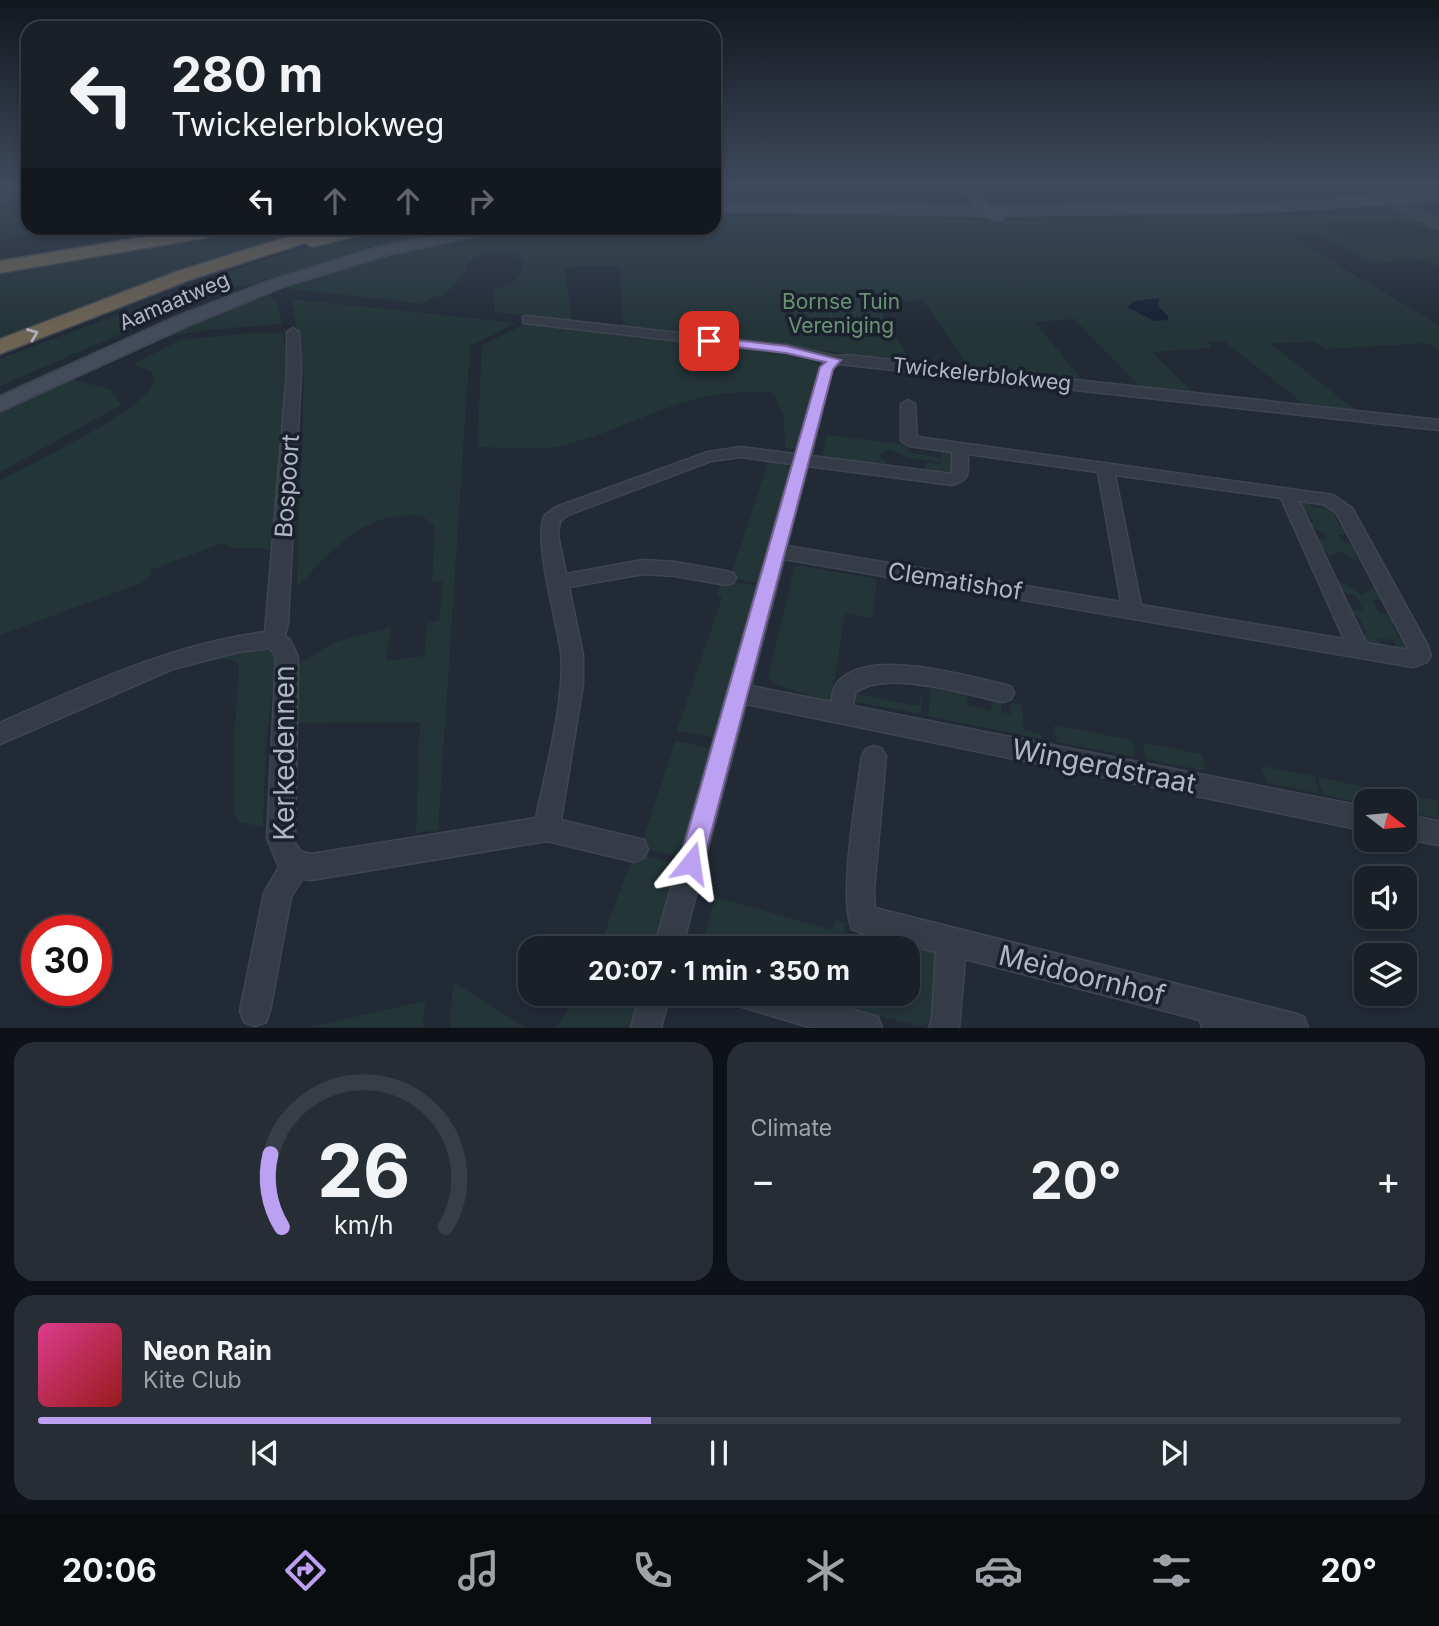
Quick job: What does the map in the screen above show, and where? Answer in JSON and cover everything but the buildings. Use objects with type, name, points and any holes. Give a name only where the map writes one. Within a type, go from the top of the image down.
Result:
[{"type":"highway","points":[[51,239],[75,235]]},
{"type":"highway","points":[[0,256],[130,235]]},
{"type":"highway","points":[[0,267],[186,235]]},
{"type":"highway","points":[[0,347],[218,263],[309,235]]},
{"type":"highway","points":[[66,322],[250,260],[338,235]]},
{"type":"main road","name":"Aamaatweg","points":[[0,405],[189,318],[265,288],[389,250],[461,235]]},
{"type":"street","name":"Twickelerblokweg","points":[[527,320],[786,349],[835,360],[848,359],[1432,425]]},
{"type":"street","name":"Bospoort","points":[[274,639],[278,623],[294,373],[293,332]]},
{"type":"street","points":[[671,936],[827,367],[835,360]]},
{"type":"street","name":"Clematishof","points":[[777,551],[1413,659],[1420,656],[1420,650],[1343,508],[1327,499],[909,441],[908,404]]},
{"type":"street","points":[[1432,425],[1439,442]]},
{"type":"street","points":[[547,829],[572,684],[572,655],[550,535],[551,519],[562,511],[708,457],[741,452],[952,481],[960,477],[960,448]]},
{"type":"street","points":[[1105,468],[1132,610]]},
{"type":"street","points":[[1287,493],[1359,650]]},
{"type":"street","points":[[558,582],[643,567],[676,569],[726,578]]},
{"type":"street","name":"Kerkedennen","points":[[0,734],[150,669],[190,655],[274,639],[283,646],[286,657],[280,838],[283,853],[295,865],[311,867],[547,829],[635,849]]},
{"type":"street","points":[[840,714],[845,689],[866,676],[882,674],[931,679],[1003,693]]},
{"type":"street","name":"Wingerdstraat","points":[[738,693],[1354,816]]},
{"type":"street","name":"Meidoornhof","points":[[874,756],[860,891],[862,919],[1215,1017],[1293,1027]]},
{"type":"street","points":[[1418,829],[1439,833]]},
{"type":"street","name":"Kerkedennen","points":[[254,1011],[278,893],[295,865]]},
{"type":"street","points":[[944,1027],[947,1019],[951,943]]},
{"type":"street","points":[[646,1027],[652,1006]]},
{"type":"street","points":[[791,1006],[867,1027]]},
{"type":"green space","points":[[0,234],[33,235],[0,240]]},
{"type":"green space","name":"Bornse Tuin Vereniging","points":[[1303,234],[1288,235],[1439,325],[1439,350],[1427,343],[1325,349],[1314,342],[1269,343],[1356,410],[1304,404],[1224,341],[1207,342],[1212,348],[1152,352],[1193,392],[1139,386],[1074,319],[1035,322],[1081,379],[969,367],[923,300],[877,304],[911,361],[623,327],[619,266],[565,267],[572,321],[495,312],[494,290],[512,284],[520,273],[524,259],[517,258],[520,253],[491,252],[480,256],[466,265],[466,271],[444,295],[423,304],[285,288],[390,255],[491,235]]},
{"type":"green space","points":[[1320,234],[1334,234],[1347,239],[1371,242],[1367,239],[1384,241],[1380,238],[1388,241],[1409,240],[1405,237],[1439,238],[1439,267],[1426,260],[1372,263]]},
{"type":"green space","points":[[142,235],[167,235],[0,263],[0,259]]},
{"type":"green space","points":[[206,235],[301,235],[0,344],[0,270]]},
{"type":"green space","points":[[353,235],[444,235],[357,255],[264,285],[229,287],[0,386],[0,359],[260,261]]},
{"type":"green space","points":[[267,296],[276,300],[282,324],[205,330],[115,350],[67,377],[111,390],[121,405],[0,472],[0,393],[105,347]]},
{"type":"green space","points":[[292,299],[516,323],[470,346],[438,830],[416,833],[420,722],[294,723],[295,666],[333,643],[391,627],[386,661],[424,656],[428,623],[439,621],[443,582],[432,582],[435,526],[421,517],[411,515],[379,521],[352,535],[297,587],[304,379]]},
{"type":"green space","points":[[524,324],[788,355],[815,362],[821,370],[798,448],[785,448],[784,417],[774,393],[743,392],[691,400],[568,444],[535,448],[477,447],[482,346]]},
{"type":"green space","points":[[281,333],[285,345],[286,437],[278,554],[262,549],[234,548],[222,543],[151,570],[151,575],[139,584],[0,635],[0,481],[129,408],[155,382],[152,372],[134,364],[180,340]]},
{"type":"green space","points":[[827,435],[907,445],[907,452],[941,458],[942,450],[953,454],[952,472],[925,472],[926,462],[941,462],[908,458],[890,449],[882,453],[881,457],[887,463],[886,467],[822,457]]},
{"type":"green space","points":[[769,459],[781,459],[791,469],[758,583],[730,578]]},
{"type":"green space","points":[[1308,500],[1311,507],[1324,509],[1321,502],[1339,511],[1334,514],[1340,526],[1350,531],[1349,535],[1338,534],[1343,542],[1353,544],[1359,549],[1354,552],[1359,562],[1340,551],[1330,557],[1318,544],[1315,540],[1328,539],[1324,532],[1309,528],[1308,525],[1313,522],[1297,501]]},
{"type":"green space","points":[[795,565],[877,579],[872,618],[845,613],[831,702],[780,686],[768,678]]},
{"type":"green space","points":[[722,580],[757,586],[714,738],[677,731],[722,597],[717,595]]},
{"type":"green space","points":[[1335,581],[1362,595],[1376,586],[1383,600],[1372,599],[1379,613],[1397,620],[1392,625],[1398,637],[1412,649],[1408,653],[1398,650],[1393,640],[1377,638],[1381,647],[1365,642],[1361,636],[1366,632],[1360,619],[1349,610],[1363,610],[1356,596],[1340,592]]},
{"type":"green space","points":[[265,645],[277,652],[266,744],[263,827],[239,822],[235,816],[234,746],[239,664],[232,660],[206,657]]},
{"type":"green space","points":[[931,688],[967,695],[968,706],[991,711],[992,700],[1001,702],[1002,712],[1011,714],[1011,703],[1022,705],[1024,730],[1041,734],[1041,739],[928,716]]},
{"type":"green space","points":[[852,693],[919,706],[923,694],[921,714],[851,701]]},
{"type":"green space","points":[[1054,725],[1132,740],[1135,757],[1057,742]]},
{"type":"green space","points":[[675,741],[710,748],[679,857],[641,847]]},
{"type":"green space","points":[[1143,743],[1202,754],[1206,771],[1146,759]]},
{"type":"green space","points":[[1261,766],[1314,776],[1320,794],[1267,783]]},
{"type":"green space","points":[[1317,777],[1375,789],[1354,789],[1354,801],[1324,795]]},
{"type":"green space","points":[[1418,797],[1436,800],[1439,818],[1418,814]]},
{"type":"green space","points":[[634,853],[677,864],[656,936],[603,936]]},
{"type":"green space","points":[[715,897],[833,930],[835,920],[845,922],[843,936],[704,936]]},
{"type":"green space","points":[[920,943],[928,945],[940,961],[932,1020],[925,1025],[914,1025],[845,1006],[920,1006]]},
{"type":"green space","points":[[453,982],[525,1027],[450,1027]]},
{"type":"green space","points":[[425,1001],[423,1027],[310,1027]]},
{"type":"green space","points":[[570,1006],[636,1006],[630,1027],[557,1027]]},
{"type":"water","points":[[1160,298],[1158,306],[1168,316],[1168,320],[1154,321],[1127,307],[1135,301]]},
{"type":"route","points":[[691,863],[827,367],[835,360],[786,349],[709,341]]}]
